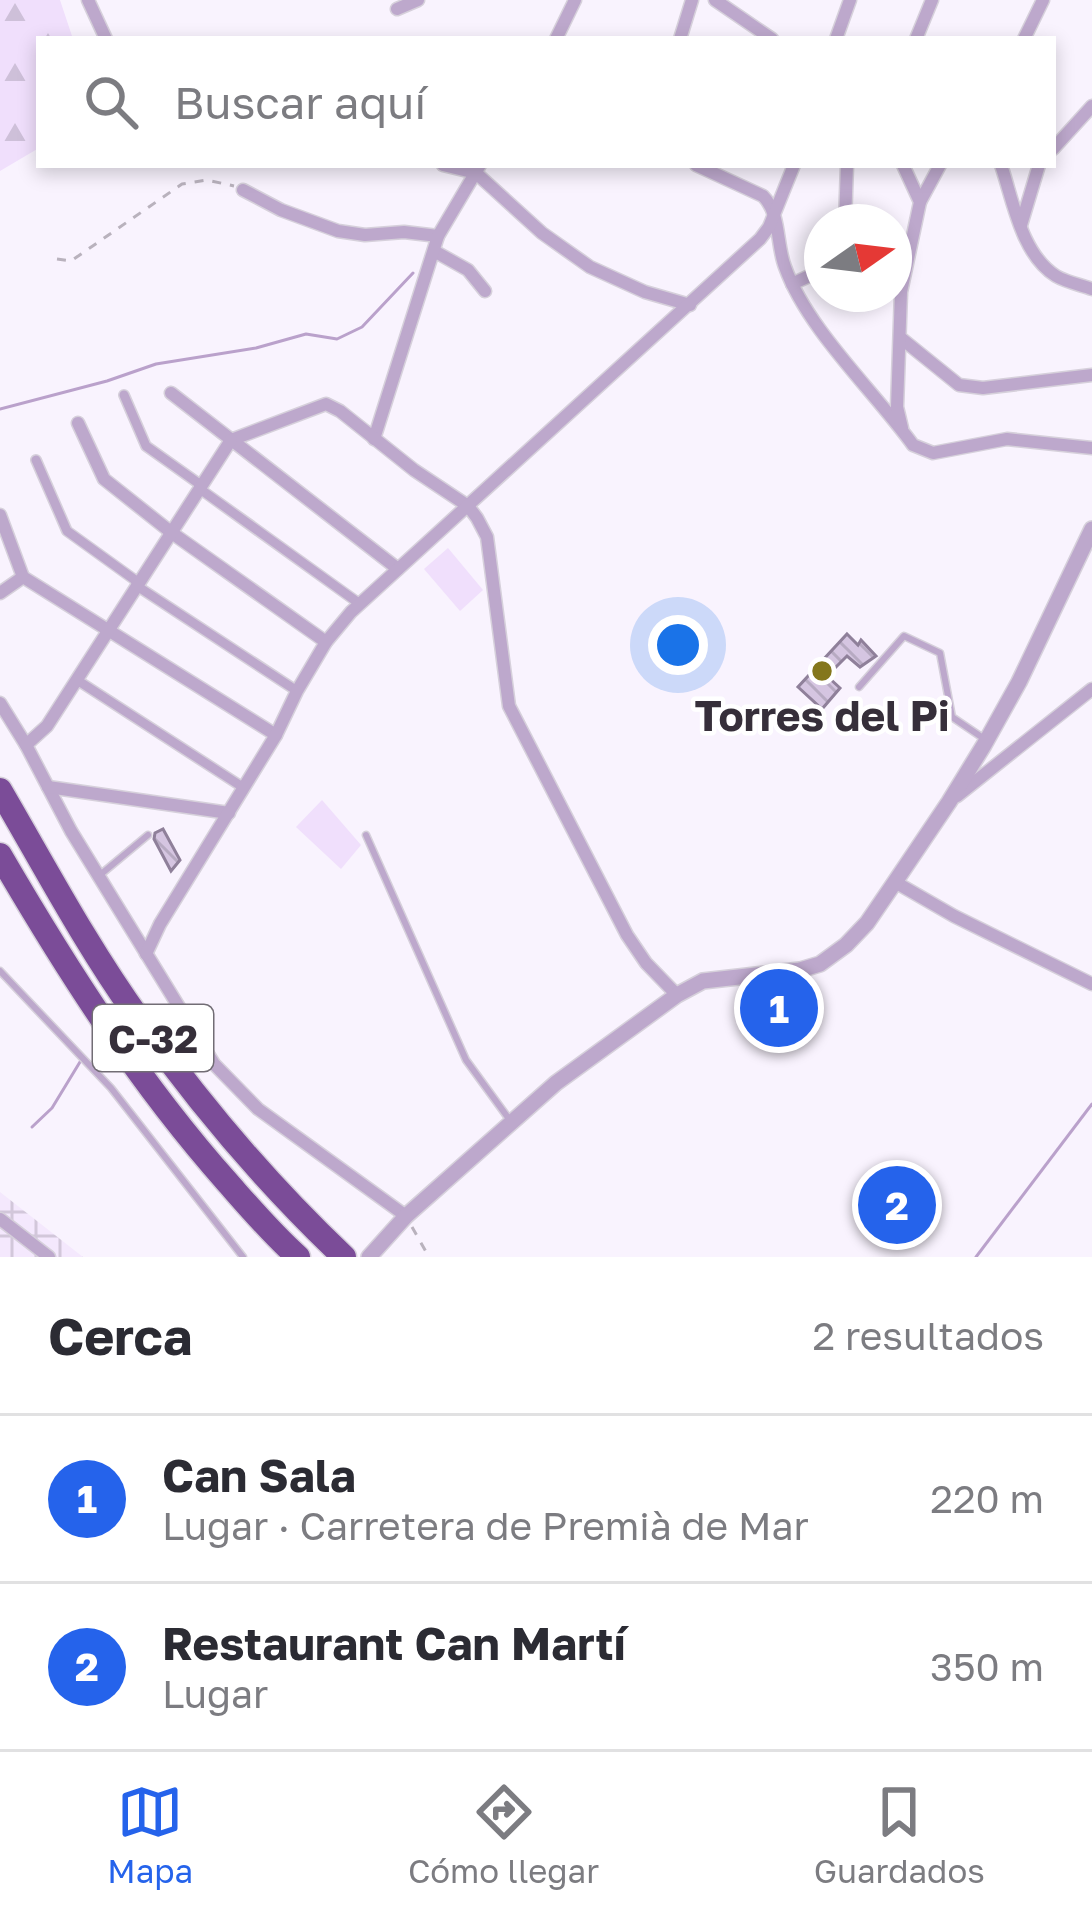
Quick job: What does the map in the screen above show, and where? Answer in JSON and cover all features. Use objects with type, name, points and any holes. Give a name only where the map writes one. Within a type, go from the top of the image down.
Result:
[{"type":"highway","name":"C-32","points":[[0,790],[136,1016],[215,1120],[300,1216],[344,1257]]},
{"type":"highway","name":"C-32","points":[[0,855],[109,1032],[187,1137],[298,1257]]},
{"type":"street","points":[[88,0],[105,36]]},
{"type":"street","points":[[397,9],[418,0]]},
{"type":"street","points":[[557,36],[575,0]]},
{"type":"street","points":[[681,36],[692,0]]},
{"type":"street","points":[[715,0],[768,36]]},
{"type":"street","points":[[837,36],[850,0]]},
{"type":"street","points":[[917,36],[932,0]]},
{"type":"street","points":[[1025,36],[1043,0]]},
{"type":"street","points":[[1056,146],[1092,106]]},
{"type":"street","points":[[702,168],[763,196],[775,213],[779,247],[792,284],[829,341],[913,445],[933,453],[1007,439],[1092,448]]},
{"type":"street","points":[[146,954],[326,642],[360,604],[760,239],[793,168]]},
{"type":"street","points":[[846,204],[848,168]]},
{"type":"street","points":[[904,168],[920,202]]},
{"type":"street","points":[[904,432],[898,407],[902,292],[920,202],[938,168]]},
{"type":"street","points":[[1002,168],[1035,255],[1056,275],[1092,289]]},
{"type":"street","points":[[1021,226],[1038,168]]},
{"type":"street","points":[[374,439],[438,236],[478,169],[542,232],[590,267],[644,292],[690,305]]},
{"type":"street","points":[[243,190],[338,231],[438,236]]},
{"type":"street","points":[[434,251],[468,270],[485,292]]},
{"type":"street","points":[[792,284],[804,278]]},
{"type":"street","points":[[902,339],[959,386],[983,388],[1092,375]]},
{"type":"street","points":[[171,393],[398,569]]},
{"type":"street","points":[[124,395],[146,446],[360,604]]},
{"type":"street","points":[[26,745],[47,726],[232,440],[326,404],[468,506],[487,537],[509,706],[627,935],[677,995]]},
{"type":"street","points":[[78,423],[104,479],[326,642]]},
{"type":"street","points":[[36,460],[67,531],[137,586],[297,691]]},
{"type":"street","points":[[0,515],[23,577],[276,735]]},
{"type":"street","points":[[373,1253],[406,1216],[556,1083],[677,995],[704,982],[820,964],[867,923],[986,740],[1092,529]]},
{"type":"street","points":[[0,593],[23,577]]},
{"type":"street","points":[[77,680],[244,788]]},
{"type":"street","points":[[949,802],[1092,688]]},
{"type":"street","points":[[0,703],[70,831],[214,1064],[258,1109],[406,1216]]},
{"type":"street","points":[[48,787],[229,813]]},
{"type":"street","points":[[895,882],[1092,984]]},
{"type":"street","points":[[0,1219],[49,1257]]},
{"type":"lane","points":[[859,687],[904,636],[940,653],[952,717],[986,740]]},
{"type":"lane","points":[[98,876],[148,835]]},
{"type":"lane","points":[[366,835],[466,1060],[511,1122]]},
{"type":"lane","points":[[0,971],[111,1088],[242,1257]]},
{"type":"path","points":[[57,260],[71,261],[182,184],[207,180],[243,190]]},
{"type":"path","points":[[406,1216],[429,1257]]},
{"type":"shaded area","points":[[0,1192],[83,1257],[0,1257]]},
{"type":"green space","points":[[0,0],[60,0],[72,36],[36,36],[36,150],[0,171]]},
{"type":"green space","points":[[448,548],[483,590],[460,611],[424,569]]},
{"type":"green space","points":[[322,800],[361,845],[341,869],[296,827]]},
{"type":"building","name":"Torres del Pi","points":[[847,634],[858,645],[861,640],[876,656],[860,667],[847,656],[827,676],[840,688],[822,709],[798,687]]},
{"type":"building","points":[[163,829],[180,860],[171,871],[154,839]]},
{"type":"building","points":[[789,989],[801,1010],[769,1028],[757,1006]]},
{"type":"building","points":[[885,1188],[917,1200],[910,1221],[878,1210]]},
{"type":"waterway","points":[[0,409],[156,364],[256,348],[306,334],[337,339],[362,327],[413,273]]},
{"type":"waterway","points":[[32,1127],[52,1108],[83,1057]]},
{"type":"waterway","points":[[976,1257],[1092,1104]]},
{"type":"place","name":"Torres del Pi","points":[[822,671]]},
{"type":"place","name":"Can Sala","points":[[779,1008]]},
{"type":"place","name":"Restaurant Can Martí","points":[[897,1205]]}]
